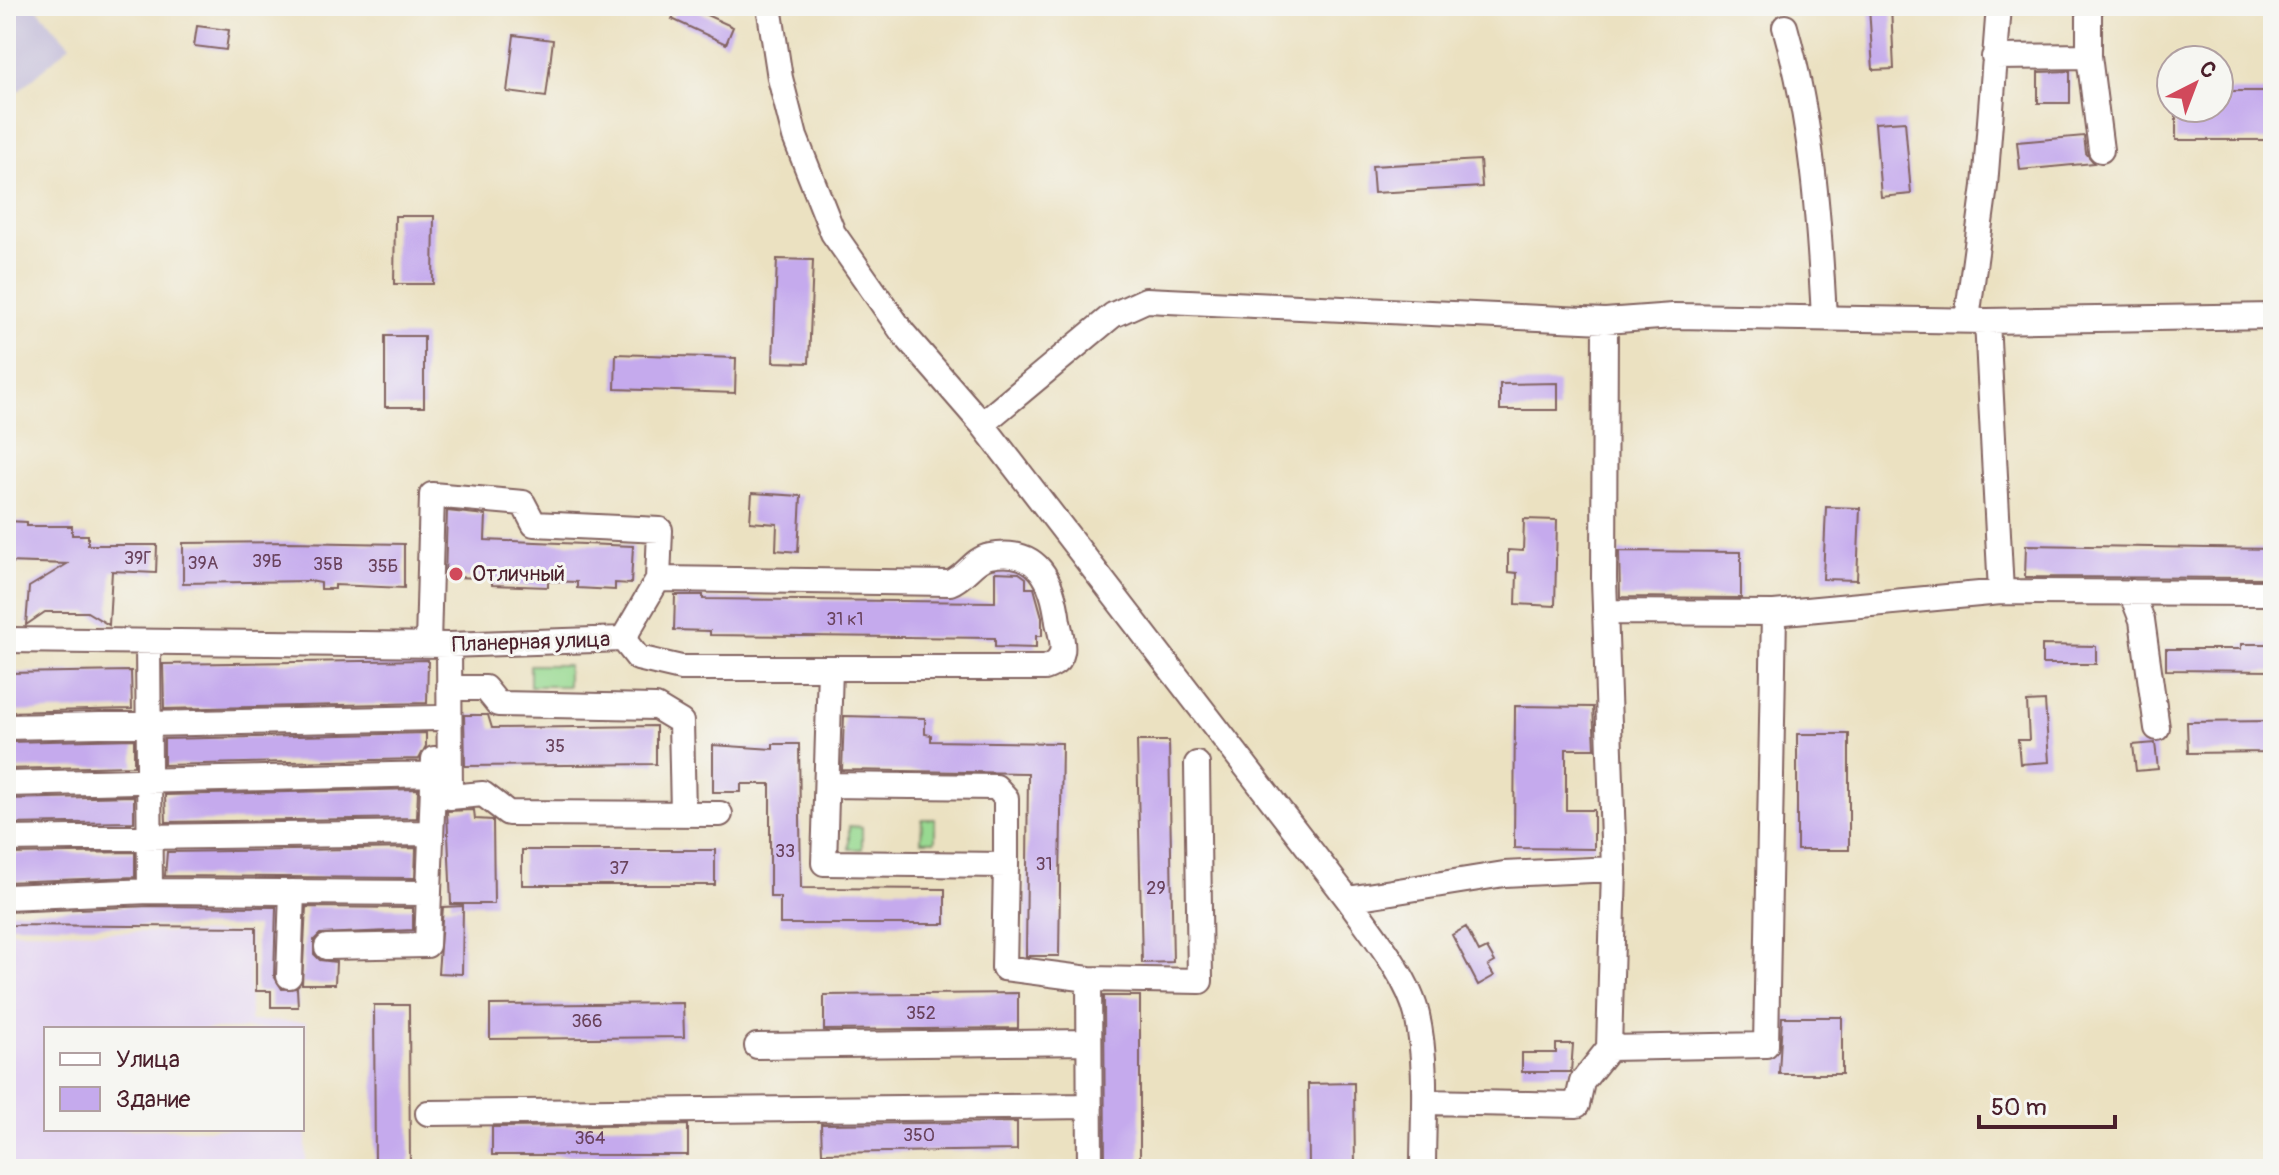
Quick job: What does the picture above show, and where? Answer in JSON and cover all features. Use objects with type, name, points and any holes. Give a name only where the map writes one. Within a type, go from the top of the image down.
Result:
[{"type":"street","points":[[769,6],[780,78],[795,137],[833,233],[903,333],[982,424],[1348,899],[1392,963],[1417,1013],[1425,1102],[1423,1169]]},
{"type":"street","points":[[1999,6],[1977,320],[2001,592]]},
{"type":"street","points":[[2089,6],[2089,56],[2101,150]]},
{"type":"street","points":[[1785,27],[1803,91],[1819,220],[1824,318]]},
{"type":"street","points":[[1994,57],[2089,56]]},
{"type":"street","points":[[982,424],[1113,315],[1146,300],[1605,321],[1673,316],[1977,320],[2273,316]]},
{"type":"street","points":[[1425,1102],[1577,1105],[1582,1082],[1609,1048],[1614,869],[1606,612],[1605,321]]},
{"type":"street","points":[[327,947],[427,945],[439,645],[432,495],[523,503],[534,524],[660,530],[658,579],[623,639]]},
{"type":"street","name":"Планерная улица","points":[[6,640],[439,645],[623,639],[638,658],[681,668],[1045,668],[1056,664],[1063,652],[1054,589],[1030,561],[1012,555],[981,559],[960,579],[950,583],[658,579]]},
{"type":"street","points":[[1606,612],[1774,613],[2001,592],[2273,593]]},
{"type":"street","points":[[2131,592],[2142,620],[2157,728]]},
{"type":"street","points":[[1609,1048],[1766,1045],[1774,613]]},
{"type":"street","points":[[148,642],[150,891]]},
{"type":"street","points":[[439,645],[449,688],[450,797],[483,794],[508,813],[720,814]]},
{"type":"street","points":[[830,669],[824,863],[1006,865]]},
{"type":"street","points":[[449,688],[485,688],[498,704],[656,707],[681,722],[683,812]]},
{"type":"street","points":[[6,727],[437,718]]},
{"type":"street","points":[[827,785],[996,787],[1006,798],[1004,968],[1089,979],[1200,981],[1197,764]]},
{"type":"street","points":[[6,784],[433,774]]},
{"type":"street","points":[[6,839],[430,833]]},
{"type":"street","points":[[1348,899],[1504,874],[1614,869]]},
{"type":"street","points":[[6,897],[150,891],[427,893]]},
{"type":"street","points":[[289,976],[292,892]]},
{"type":"street","points":[[1089,979],[1090,1169]]},
{"type":"street","points":[[757,1046],[1089,1042]]},
{"type":"street","points":[[428,1113],[1090,1106]]},
{"type":"shaded area","points":[[6,6],[35,6],[70,45],[19,91],[6,76]]},
{"type":"shaded area","points":[[7,931],[249,933],[250,1021],[306,1022],[306,1169],[6,1169]]},
{"type":"green space","points":[[530,665],[568,665],[568,686],[530,686]]},
{"type":"green space","points":[[922,819],[935,819],[935,841],[921,841]]},
{"type":"green space","points":[[849,826],[862,827],[862,849],[849,849]]},
{"type":"building","points":[[679,6],[687,6],[733,27],[726,44],[672,19]]},
{"type":"building","points":[[1869,6],[1891,6],[1894,69],[1873,70]]},
{"type":"building","points":[[197,26],[229,30],[226,50],[194,46]]},
{"type":"building","points":[[514,35],[553,40],[546,97],[507,92]]},
{"type":"building","points":[[2070,71],[2070,103],[2038,103],[2038,72]]},
{"type":"building","points":[[2235,91],[2273,91],[2273,140],[2176,140],[2176,124],[2235,124]]},
{"type":"building","points":[[1905,121],[1911,194],[1881,197],[1875,123]]},
{"type":"building","points":[[2084,136],[2086,153],[2094,163],[2020,170],[2017,142]]},
{"type":"building","points":[[1480,160],[1482,187],[1374,193],[1372,166]]},
{"type":"building","points":[[395,216],[434,216],[433,284],[394,284]]},
{"type":"building","points":[[777,259],[813,260],[809,363],[773,362]]},
{"type":"building","points":[[385,336],[424,336],[424,407],[385,407]]},
{"type":"building","points":[[616,354],[736,358],[735,393],[615,389]]},
{"type":"building","points":[[1558,383],[1558,410],[1500,410],[1500,384]]},
{"type":"building","points":[[752,493],[801,496],[798,552],[776,550],[777,524],[750,522]]},
{"type":"building","points":[[1826,507],[1860,508],[1857,580],[1823,579]]},
{"type":"building","points":[[447,511],[486,515],[485,540],[633,546],[631,584],[615,583],[615,590],[577,588],[577,582],[548,581],[548,587],[492,585],[492,578],[445,577]]},
{"type":"building","points":[[1524,519],[1557,520],[1555,606],[1516,604],[1517,573],[1508,572],[1508,550],[1523,551]]},
{"type":"building","points":[[6,521],[27,522],[27,526],[72,526],[72,535],[88,535],[88,545],[157,545],[156,573],[112,571],[109,625],[87,612],[45,612],[26,625],[29,587],[67,564],[6,562]]},
{"type":"building","points":[[183,543],[404,544],[404,588],[335,585],[335,589],[321,589],[321,583],[310,581],[183,583]]},
{"type":"building","points":[[2026,545],[2273,549],[2273,578],[2025,577]]},
{"type":"building","points":[[1619,551],[1741,552],[1741,598],[1620,597]]},
{"type":"building","points":[[995,572],[1019,573],[1026,578],[1026,588],[1034,588],[1042,617],[1042,636],[1036,636],[1036,648],[995,647],[995,638],[710,635],[710,631],[674,630],[675,595],[703,595],[703,599],[995,602]]},
{"type":"building","points":[[2241,644],[2273,644],[2273,671],[2166,670],[2166,649],[2241,649]]},
{"type":"building","points":[[2042,645],[2096,646],[2096,664],[2042,664]]},
{"type":"building","points":[[428,660],[427,703],[164,709],[163,664]]},
{"type":"building","points":[[131,671],[132,709],[6,712],[6,673]]},
{"type":"building","points":[[2045,701],[2049,762],[2020,764],[2018,740],[2029,740],[2027,702]]},
{"type":"building","points":[[1515,706],[1593,707],[1595,749],[1566,749],[1566,810],[1594,810],[1594,849],[1514,848]]},
{"type":"building","points":[[464,715],[488,715],[492,728],[656,726],[656,764],[465,766]]},
{"type":"building","points":[[844,716],[925,718],[925,734],[931,735],[931,741],[1062,743],[1059,956],[1026,956],[1028,773],[842,770]]},
{"type":"building","points":[[2271,721],[2271,752],[2188,753],[2187,722]]},
{"type":"building","points":[[426,733],[426,746],[419,759],[164,765],[164,739]]},
{"type":"building","points":[[1797,734],[1849,734],[1849,850],[1797,850]]},
{"type":"building","points":[[134,739],[134,766],[6,769],[6,742]]},
{"type":"building","points":[[1137,741],[1169,741],[1173,962],[1142,963]]},
{"type":"building","points":[[2155,743],[2158,769],[2136,771],[2133,745]]},
{"type":"building","points":[[773,744],[799,744],[801,888],[945,889],[945,924],[780,924],[780,897],[770,897],[770,784],[741,784],[741,792],[713,792],[713,745],[773,749]]},
{"type":"building","points":[[418,789],[417,818],[166,822],[165,795]]},
{"type":"building","points":[[134,796],[134,822],[6,824],[6,799]]},
{"type":"building","points":[[474,810],[475,819],[493,820],[494,904],[451,904],[447,811]]},
{"type":"building","points":[[416,848],[415,878],[165,876],[167,852]]},
{"type":"building","points":[[522,850],[715,850],[715,885],[522,885]]},
{"type":"building","points":[[135,852],[135,877],[6,882],[6,854]]},
{"type":"building","points":[[150,906],[276,907],[274,976],[282,989],[297,988],[298,1007],[271,1007],[271,991],[256,991],[256,927],[6,925],[6,912]]},
{"type":"building","points":[[463,906],[462,974],[438,973],[443,907]]},
{"type":"building","points":[[306,907],[413,908],[413,930],[320,934],[314,940],[314,954],[320,960],[336,962],[335,984],[302,984]]},
{"type":"building","points":[[1466,927],[1479,952],[1487,948],[1495,962],[1488,966],[1494,976],[1478,985],[1452,935]]},
{"type":"building","points":[[1018,993],[1018,1028],[824,1030],[824,995]]},
{"type":"building","points":[[1104,996],[1140,996],[1140,1169],[1105,1169]]},
{"type":"building","points":[[683,1003],[684,1037],[490,1039],[490,1005]]},
{"type":"building","points":[[374,1005],[409,1005],[410,1169],[375,1169]]},
{"type":"building","points":[[1782,1017],[1842,1017],[1842,1074],[1779,1074]]},
{"type":"building","points":[[1556,1044],[1573,1044],[1571,1072],[1522,1072],[1522,1053],[1556,1053]]},
{"type":"building","points":[[1354,1083],[1355,1169],[1309,1169],[1308,1084]]},
{"type":"building","points":[[1017,1122],[1017,1150],[822,1153],[821,1124]]},
{"type":"building","points":[[688,1125],[688,1155],[492,1155],[492,1127]]},
{"type":"place","name":"Отличный","points":[[456,574]]}]
